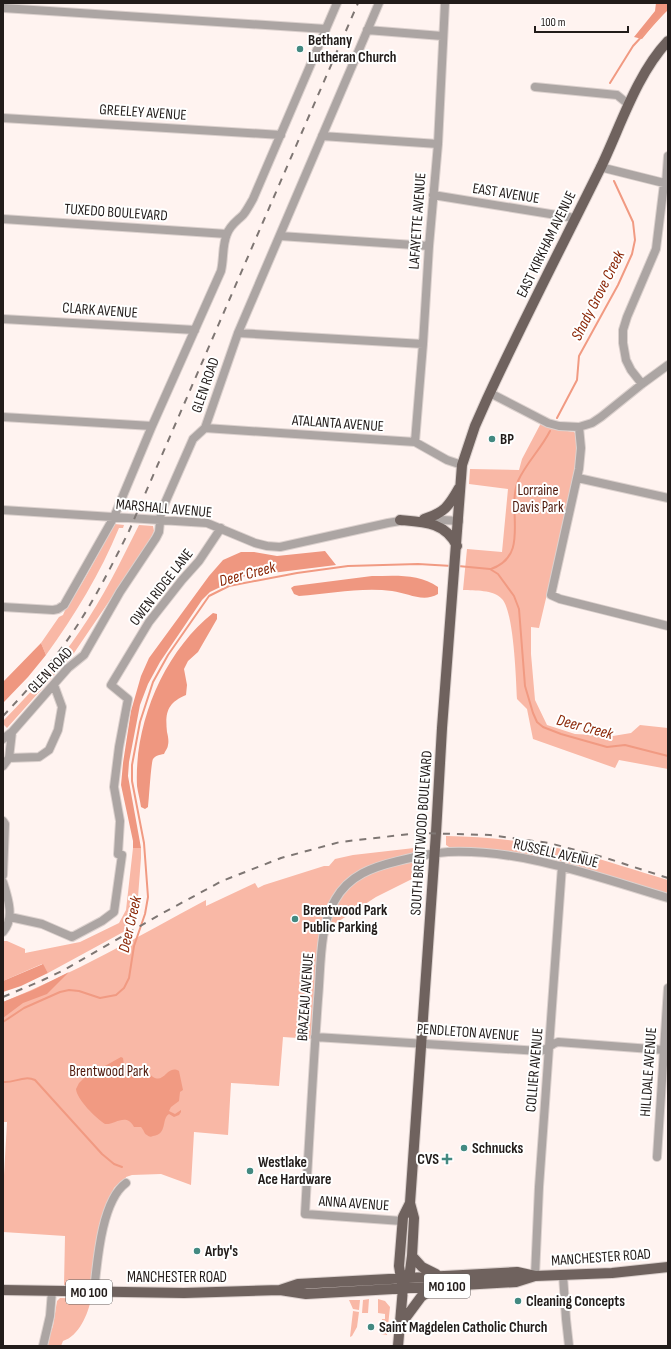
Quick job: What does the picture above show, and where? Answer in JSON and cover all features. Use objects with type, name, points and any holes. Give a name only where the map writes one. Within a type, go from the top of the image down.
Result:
[{"type":"main road","name":"EAST KIRKHAM AVENUE","points":[[462,465],[475,426],[490,393],[600,167],[628,104],[657,53],[668,41]]},
{"type":"main road","name":"SOUTH BRENTWOOD BOULEVARD","points":[[398,1346],[404,1278],[412,1256],[414,1218],[410,1203],[435,853],[442,728],[454,592],[462,465]]},
{"type":"main road","points":[[424,519],[435,516],[445,509],[451,502],[460,485]]},
{"type":"main road","points":[[400,520],[423,522],[441,527],[454,540],[456,550]]},
{"type":"main road","name":"SOUTH BRENTWOOD BOULEVARD","points":[[404,1278],[399,1266],[402,1217],[410,1203]]},
{"type":"main road","points":[[412,1256],[422,1268],[440,1275]]},
{"type":"main road","name":"MANCHESTER ROAD","points":[[280,1290],[298,1284],[440,1275],[517,1272],[535,1276],[612,1273],[668,1267]]},
{"type":"main road","name":"MANCHESTER ROAD","points":[[3,1290],[184,1293],[280,1290],[306,1294],[516,1282],[535,1276]]},
{"type":"main road","points":[[400,1326],[421,1297],[435,1286]]},
{"type":"street","name":"GLEN ROAD","points":[[3,607],[53,610],[64,605],[114,517],[152,426],[221,271],[224,258],[224,242],[227,234],[232,224],[244,214],[253,198],[337,3]]},
{"type":"street","name":"GLEN ROAD","points":[[3,739],[12,732],[68,668],[84,655],[120,592],[156,538],[159,532],[161,512],[193,439],[206,428],[238,333],[379,3]]},
{"type":"street","name":"LAFAYETTE AVENUE","points":[[415,442],[423,344],[428,246],[438,144],[442,36],[445,3]]},
{"type":"street","points":[[3,8],[326,29]]},
{"type":"street","points":[[367,30],[442,36]]},
{"type":"street","points":[[535,87],[617,95],[628,104]]},
{"type":"street","name":"GREELEY AVENUE","points":[[3,118],[281,135]]},
{"type":"street","points":[[322,136],[438,144]]},
{"type":"street","points":[[642,384],[631,370],[626,360],[623,343],[623,330],[627,317],[656,249],[666,184],[668,156]]},
{"type":"street","points":[[600,167],[666,184]]},
{"type":"street","name":"EAST AVENUE","points":[[433,195],[575,218]]},
{"type":"street","name":"TUXEDO BOULEVARD","points":[[3,219],[227,234]]},
{"type":"street","points":[[280,236],[428,246]]},
{"type":"street","name":"CLARK AVENUE","points":[[3,318],[195,330]]},
{"type":"street","points":[[238,333],[423,344]]},
{"type":"street","points":[[490,393],[548,423],[559,426],[579,427],[592,423],[601,417],[642,384],[668,366]]},
{"type":"street","points":[[3,417],[152,426]]},
{"type":"street","points":[[579,427],[581,458],[578,478],[551,595],[560,599],[668,626]]},
{"type":"street","name":"ATALANTA AVENUE","points":[[206,428],[415,442],[447,460],[462,465]]},
{"type":"street","points":[[578,478],[668,498]]},
{"type":"street","name":"MARSHALL AVENUE","points":[[3,510],[208,523],[255,543],[280,547],[400,520],[424,519],[459,521]]},
{"type":"street","name":"OWEN RIDGE LANE","points":[[10,917],[42,924],[72,937],[102,921],[114,912],[122,855],[118,854],[120,821],[114,787],[119,747],[128,699],[111,685],[149,622],[199,560],[221,528]]},
{"type":"street","points":[[9,758],[39,757],[49,750],[58,730],[62,707],[54,685]]},
{"type":"street","points":[[3,766],[9,758],[12,732]]},
{"type":"street","points":[[3,821],[5,824],[3,875]]},
{"type":"street","name":"RUSSELL AVENUE","points":[[435,853],[478,853],[562,866],[668,898]]},
{"type":"street","name":"BRAZEAU AVENUE","points":[[305,1214],[315,1037],[323,933],[327,916],[340,892],[350,881],[364,872],[381,865],[435,853]]},
{"type":"street","name":"COLLIER AVENUE","points":[[535,1276],[540,1172],[562,866]]},
{"type":"street","points":[[3,882],[8,898],[10,917],[3,932]]},
{"type":"street","name":"HILLDALE AVENUE","points":[[657,1157],[668,988]]},
{"type":"street","name":"PENDLETON AVENUE","points":[[315,1037],[540,1051],[546,1050],[558,1042],[664,1050]]},
{"type":"street","points":[[94,1292],[105,1219],[116,1192],[126,1183]]},
{"type":"street","name":"ANNA AVENUE","points":[[305,1214],[402,1221]]},
{"type":"street","points":[[563,1275],[566,1319],[570,1346]]},
{"type":"street","points":[[42,1346],[50,1316],[52,1291]]},
{"type":"green space","name":"Lorraine Davis Park","points":[[541,423],[554,429],[574,432],[576,434],[578,457],[539,628],[531,627],[531,654],[535,700],[547,725],[575,734],[613,736],[631,733],[640,725],[668,728],[668,769],[619,760],[615,768],[533,739],[527,709],[517,699],[514,646],[506,606],[502,599],[489,592],[463,590],[467,549],[502,552],[508,489],[469,484],[470,469],[519,470],[522,459]]},
{"type":"green space","points":[[115,524],[124,525],[123,528],[119,528],[104,562],[86,594],[46,655],[41,643],[59,617],[63,615]]},
{"type":"green space","points":[[139,525],[153,526],[154,531],[148,544],[74,653],[7,728],[3,724],[3,721],[53,667],[96,606]]},
{"type":"green space","points":[[446,836],[478,837],[526,842],[586,855],[668,880],[668,896],[482,850],[449,847],[446,845]]},
{"type":"green space","name":"Brentwood Park","points":[[423,847],[422,874],[376,897],[319,934],[312,1039],[283,1037],[279,1086],[231,1083],[228,1135],[194,1132],[191,1185],[161,1174],[132,1175],[126,1177],[124,1183],[117,1185],[114,1188],[99,1225],[90,1285],[64,1286],[65,1236],[3,1232],[3,1193],[7,1122],[3,1122],[3,1002],[80,967],[206,900],[206,906],[255,883],[258,888],[324,866],[329,866],[335,859],[353,855]]},
{"type":"green space","points":[[133,848],[141,848],[141,858],[137,910],[127,930],[48,973],[42,964],[3,981],[3,941],[7,941],[25,949],[25,953],[80,942],[119,923],[126,910]]},
{"type":"green space","points":[[60,1298],[91,1299],[85,1318],[74,1334],[63,1341],[61,1346],[46,1346],[53,1326],[57,1301]]},
{"type":"green space","points":[[369,1299],[368,1313],[362,1313],[363,1300]]},
{"type":"green space","points":[[378,1299],[385,1301],[390,1307],[387,1335],[381,1334],[382,1319],[385,1319],[385,1314],[378,1313]]},
{"type":"green space","points":[[349,1300],[360,1300],[359,1310],[353,1309]]},
{"type":"green space","points":[[353,1311],[359,1312],[357,1327],[350,1337]]},
{"type":"shaded area","points":[[656,3],[668,3],[668,10],[660,17],[642,39],[634,37],[655,11]]},
{"type":"shaded area","points":[[325,551],[336,565],[241,577],[210,592],[202,600],[160,662],[148,684],[140,705],[129,762],[128,776],[141,848],[133,848],[133,841],[121,785],[131,711],[141,676],[149,658],[209,576],[223,560],[241,552],[254,552],[277,556]]},
{"type":"shaded area","points":[[372,576],[406,576],[423,579],[438,587],[438,594],[432,597],[421,598],[392,591],[369,590],[299,596],[294,594],[291,588],[294,586]]},
{"type":"shaded area","points":[[213,613],[217,614],[217,619],[198,652],[188,661],[184,669],[187,685],[186,695],[171,705],[167,714],[168,746],[164,754],[156,756],[153,759],[148,807],[145,809],[141,807],[137,789],[137,762],[147,714],[156,690],[167,668],[180,648],[196,629]]},
{"type":"shaded area","points":[[41,643],[46,655],[28,677],[3,703],[3,682]]},
{"type":"shaded area","points":[[43,964],[48,973],[21,986],[3,992],[3,981]]},
{"type":"shaded area","points":[[69,972],[47,994],[23,1003],[3,1018],[3,1002],[33,990]]},
{"type":"shaded area","points":[[121,1057],[123,1058],[124,1065],[132,1072],[146,1070],[152,1076],[160,1078],[172,1070],[179,1071],[183,1090],[180,1092],[179,1101],[171,1107],[169,1111],[175,1114],[181,1110],[181,1112],[179,1115],[174,1117],[169,1114],[167,1116],[163,1129],[158,1135],[152,1137],[148,1136],[141,1127],[134,1127],[128,1120],[120,1120],[105,1124],[97,1118],[77,1093],[76,1089],[79,1083],[85,1077]]},
{"type":"waterway","name":"Shady Grove Creek","points":[[610,83],[633,46],[668,8]]},
{"type":"waterway","name":"Shady Grove Creek","points":[[557,418],[577,380],[579,356],[618,285],[632,254],[635,240],[633,222],[614,181]]},
{"type":"waterway","name":"Shady Grove Creek","points":[[491,569],[503,562],[510,554],[514,543],[514,505],[518,481],[550,431]]},
{"type":"waterway","name":"Deer Creek","points":[[3,1022],[24,1008],[60,992],[69,990],[79,991],[100,998],[116,995],[124,988],[129,978],[134,946],[145,914],[148,897],[144,843],[132,781],[132,765],[140,722],[153,682],[168,655],[209,596],[229,586],[297,573],[348,566],[418,564],[452,566]]},
{"type":"waterway","name":"Deer Creek","points":[[458,566],[490,569],[498,574],[514,596],[519,609],[525,686],[537,722],[543,727],[561,734],[607,747],[625,745],[668,756]]},
{"type":"waterway","points":[[3,1082],[27,1078],[35,1080],[102,1154],[114,1164],[122,1167]]},
{"type":"railway","points":[[3,716],[44,671],[75,629],[100,588],[129,531],[358,3]]},
{"type":"railway","points":[[3,997],[64,970],[222,881],[281,858],[340,842],[419,833],[490,835],[549,843],[606,858],[668,878]]},
{"type":"place","name":"Bethany Lutheran Church","points":[[300,49]]},
{"type":"place","name":"BP","points":[[492,439]]},
{"type":"place","name":"Brentwood Park Public Parking","points":[[295,919]]},
{"type":"place","name":"Schnucks","points":[[464,1148]]},
{"type":"place","name":"CVS","points":[[447,1159]]},
{"type":"place","name":"Westlake Ace Hardware","points":[[250,1171]]},
{"type":"place","name":"Arby's","points":[[197,1251]]},
{"type":"place","name":"Cleaning Concepts","points":[[518,1301]]},
{"type":"place","name":"Saint Magdelen Catholic Church","points":[[371,1327]]}]
